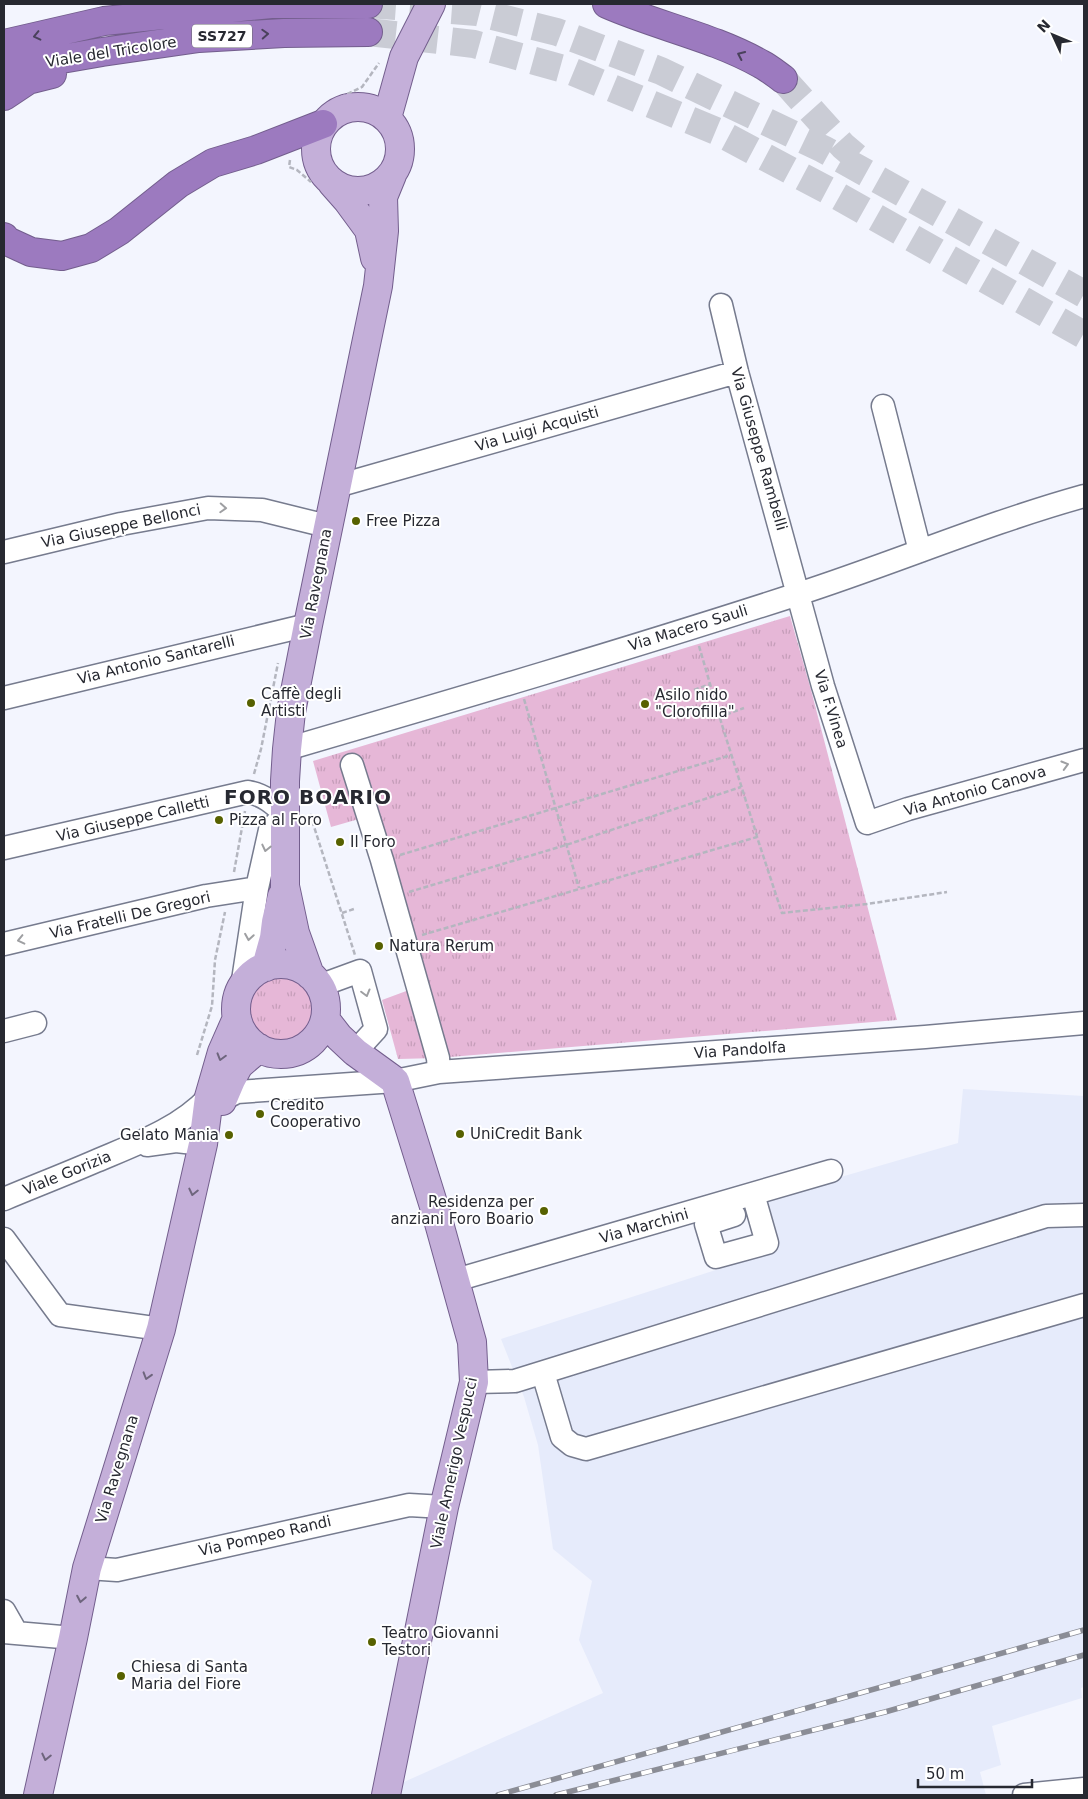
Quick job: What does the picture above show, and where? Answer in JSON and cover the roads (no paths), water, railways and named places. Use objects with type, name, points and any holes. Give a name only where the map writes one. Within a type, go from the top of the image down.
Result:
[{"type":"highway","points":[[104,21],[146,4]]},
{"type":"highway","name":"Viale del Tricolore","points":[[4,44],[104,21],[271,4],[368,4]]},
{"type":"highway","points":[[607,4],[716,44],[761,64],[783,79]]},
{"type":"highway","name":"Viale del Tricolore","points":[[4,70],[102,52],[199,38],[284,33],[368,32]]},
{"type":"highway","points":[[4,96],[28,80],[158,52],[199,38]]},
{"type":"highway","points":[[256,150],[314,131]]},
{"type":"highway","points":[[4,237],[7,241],[32,252],[62,256],[91,248],[119,231],[178,184],[213,163],[314,131]]},
{"type":"main road","points":[[359,106],[431,4]]},
{"type":"main road","points":[[387,118],[394,57]]},
{"type":"main road","points":[[359,106],[379,112],[387,118],[395,128],[399,139],[400,152],[398,164],[392,175],[382,184],[370,190],[357,192],[322,183],[323,174],[317,162],[314,131],[333,114],[345,108],[359,106]]},
{"type":"main road","name":"Via Ravegnana","points":[[266,967],[285,886],[298,814],[287,749],[297,627],[328,526],[337,486],[378,286],[384,232],[383,197],[392,175]]},
{"type":"main road","name":"Via Ravegnana","points":[[322,183],[347,200],[369,230],[378,286]]},
{"type":"main road","name":"Via Ravegnana","points":[[285,886],[295,933],[315,981]]},
{"type":"main road","points":[[289,965],[300,969],[315,981],[325,1002],[325,1019],[318,1035],[302,1049],[280,1054],[269,1053],[249,1041],[241,1030],[236,1007],[242,987],[256,972],[266,967],[289,965]]},
{"type":"main road","name":"Via Ravegnana","points":[[38,1795],[87,1568],[161,1329],[203,1144],[216,1098],[222,1052],[237,1018]]},
{"type":"main road","points":[[325,1019],[354,1052],[396,1081]]},
{"type":"main road","name":"Via Ravegnana","points":[[216,1098],[240,1065],[259,1048]]},
{"type":"main road","name":"Viale Amerigo Vespucci","points":[[386,1795],[444,1507],[474,1382],[472,1342],[456,1280],[396,1081]]},
{"type":"street","name":"Via Giuseppe Rambelli","points":[[721,304],[736,372],[799,594]]},
{"type":"street","name":"Via Luigi Acquisti","points":[[337,486],[736,372]]},
{"type":"street","points":[[883,406],[920,551]]},
{"type":"street","name":"Via Macero Sauli","points":[[287,749],[518,681],[799,594],[1012,517],[1083,500]]},
{"type":"street","name":"Via Giuseppe Bellonci","points":[[4,552],[121,524],[208,508],[262,510],[328,526]]},
{"type":"street","name":"Via F.Vinea","points":[[799,594],[823,686],[866,823]]},
{"type":"street","name":"Via Antonio Santarelli","points":[[4,698],[297,627]]},
{"type":"street","name":"Via Antonio Canova","points":[[866,823],[908,809],[1084,760]]},
{"type":"street","points":[[352,765],[382,860],[438,1058],[439,1072]]},
{"type":"street","name":"Via Giuseppe Calletti","points":[[4,848],[248,792],[259,794],[298,814]]},
{"type":"street","points":[[242,987],[257,888],[270,830],[298,814]]},
{"type":"street","name":"Via Fratelli De Gregori","points":[[4,944],[206,896],[257,888]]},
{"type":"street","points":[[315,981],[360,970],[376,1029],[354,1052]]},
{"type":"street","points":[[4,1032],[35,1023]]},
{"type":"street","name":"Via Pandolfa","points":[[216,1098],[236,1092],[396,1081],[439,1072],[1084,1023]]},
{"type":"street","name":"Viale Gorizia","points":[[4,1199],[131,1147],[175,1126],[200,1107],[216,1098]]},
{"type":"street","name":"Viale Gorizia","points":[[131,1147],[176,1141],[203,1144]]},
{"type":"street","name":"Via Marchini","points":[[456,1280],[755,1201],[832,1171]]},
{"type":"street","points":[[474,1382],[516,1382],[1046,1216],[1084,1215]]},
{"type":"street","points":[[4,1239],[60,1315],[161,1329]]},
{"type":"street","points":[[543,1373],[562,1437],[572,1445],[586,1449],[1084,1305]]},
{"type":"street","name":"Via Pompeo Randi","points":[[87,1568],[117,1570],[409,1504],[444,1507]]},
{"type":"street","points":[[4,1611],[10,1632],[73,1638]]},
{"type":"street","points":[[1024,1795],[1084,1789]]},
{"type":"tunnel","points":[[368,4],[477,12],[557,32],[661,71],[823,149],[1084,294]]},
{"type":"tunnel","points":[[368,32],[474,44],[571,71],[716,131],[829,191],[1084,335]]},
{"type":"tunnel","points":[[783,79],[843,146],[856,157]]},
{"type":"railway","points":[[498,1795],[1084,1630]]},
{"type":"railway","points":[[556,1795],[885,1712],[1084,1655]]},
{"type":"place","name":"Free Pizza","points":[[356,521]]},
{"type":"place","name":"Caffè degli Artisti","points":[[251,703]]},
{"type":"place","name":"Asilo nido \"Clorofilla\"","points":[[645,704]]},
{"type":"place","name":"Pizza al Foro","points":[[219,820]]},
{"type":"place","name":"Il Foro","points":[[340,842]]},
{"type":"place","name":"Natura Rerum","points":[[379,946]]},
{"type":"place","name":"Credito Cooperativo","points":[[260,1114]]},
{"type":"place","name":"UniCredit Bank","points":[[460,1134]]},
{"type":"place","name":"Gelato Mania","points":[[229,1135]]},
{"type":"place","name":"Residenza per anziani Foro Boario","points":[[544,1211]]},
{"type":"place","name":"Teatro Giovanni Testori","points":[[372,1642]]},
{"type":"place","name":"Chiesa di Santa Maria del Fiore","points":[[121,1676]]},
{"type":"district","name":"FORO BOARIO","points":[[308,797]]}]
